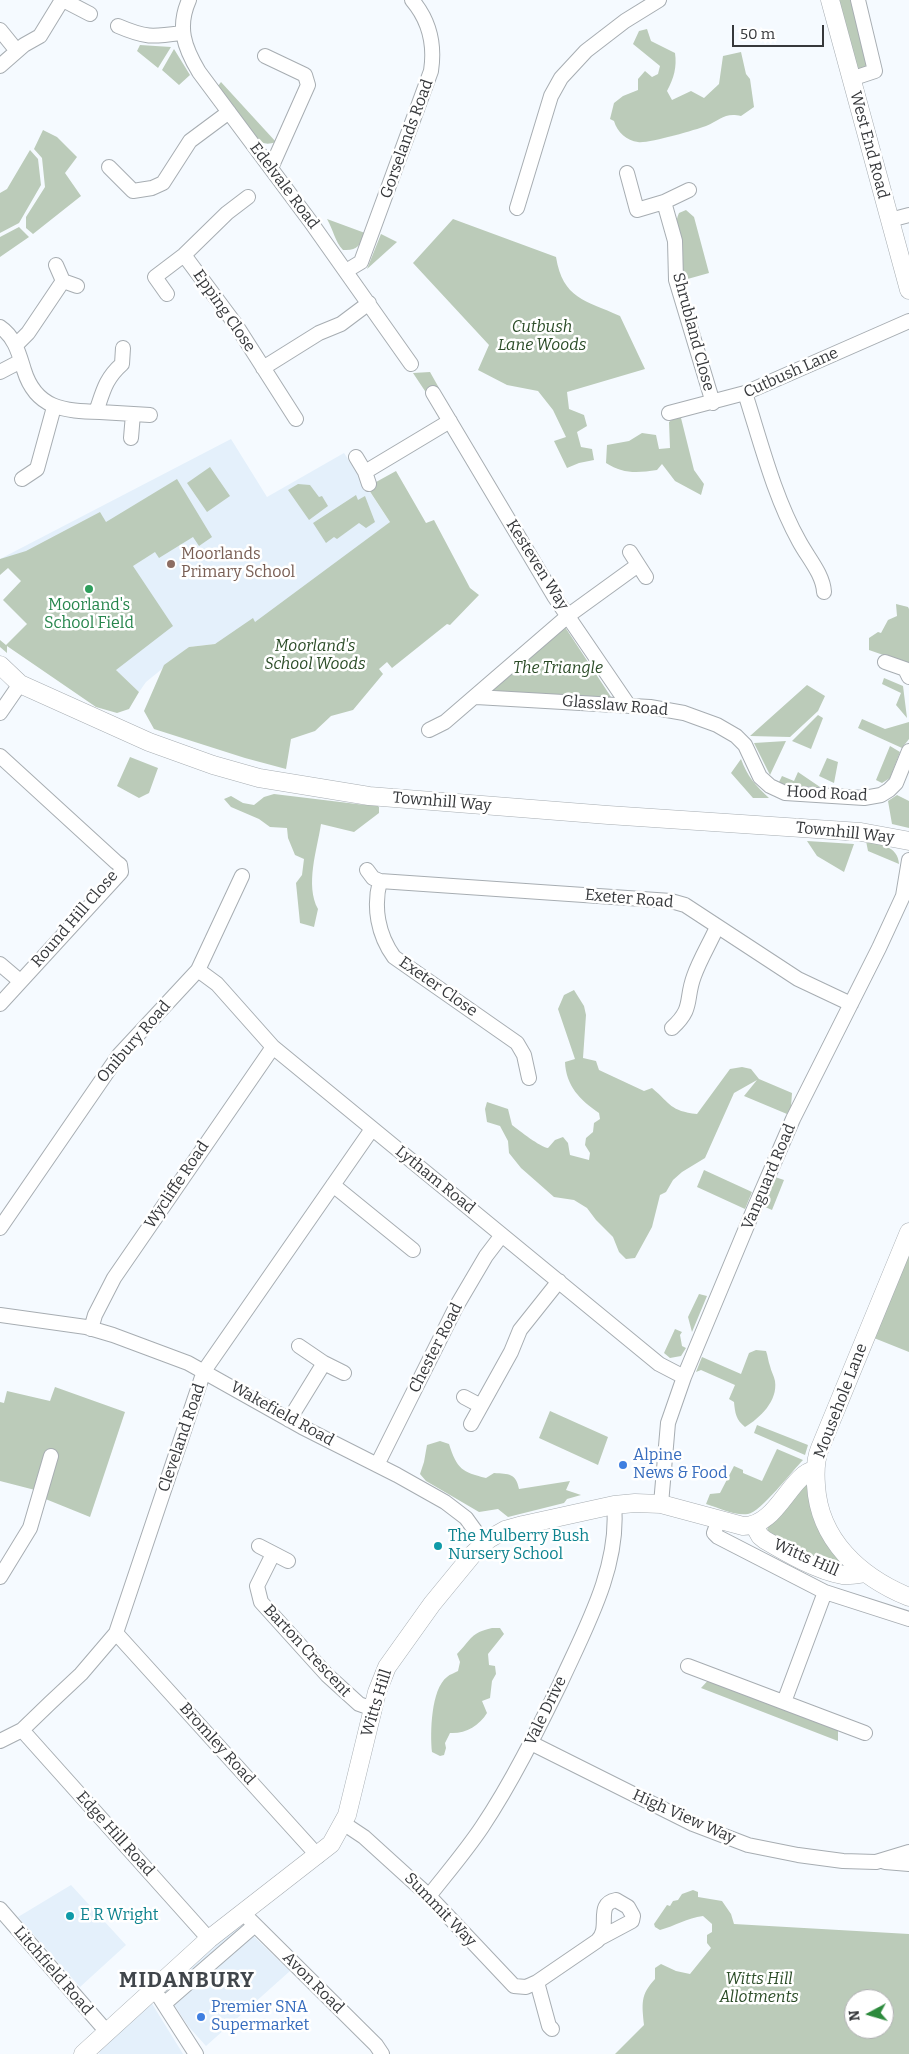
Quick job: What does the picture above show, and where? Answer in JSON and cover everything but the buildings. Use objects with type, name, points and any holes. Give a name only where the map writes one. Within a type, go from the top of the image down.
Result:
[{"type":"street","points":[[0,66],[17,51],[40,36],[63,0],[90,14]]},
{"type":"street","name":"Edelvale Road","points":[[189,0],[183,18],[182,34],[187,52],[199,72],[346,271],[411,364]]},
{"type":"street","name":"Gorselands Road","points":[[346,271],[361,262],[431,71],[433,48],[429,28],[423,15],[412,0]]},
{"type":"street","points":[[517,208],[551,96],[561,78],[586,50],[631,17],[659,0]]},
{"type":"street","name":"West End Road","points":[[830,0],[909,290]]},
{"type":"street","points":[[851,79],[875,71],[858,0]]},
{"type":"street","points":[[118,26],[137,34],[157,37],[182,34]]},
{"type":"street","points":[[0,30],[17,51]]},
{"type":"street","points":[[265,56],[305,75],[308,85],[271,168]]},
{"type":"street","points":[[109,167],[133,191],[152,188],[163,183],[190,141],[229,112]]},
{"type":"street","points":[[627,173],[637,210],[664,202],[689,190]]},
{"type":"street","points":[[167,294],[156,277],[184,254],[227,212],[248,197]]},
{"type":"street","name":"Shrubland Close","points":[[664,202],[675,241],[676,280],[712,403]]},
{"type":"street","points":[[890,220],[909,215]]},
{"type":"street","name":"Epping Close","points":[[184,254],[236,325],[263,368],[287,395],[296,419]]},
{"type":"street","points":[[56,265],[63,281],[77,286]]},
{"type":"street","points":[[16,345],[28,333],[63,281]]},
{"type":"street","name":"Epping Close","points":[[263,368],[319,333],[341,324],[369,303]]},
{"type":"street","name":"Cutbush Lane","points":[[669,413],[745,393],[909,321]]},
{"type":"street","points":[[0,327],[16,345],[29,385],[37,396],[54,407],[78,412],[150,415]]},
{"type":"street","points":[[96,412],[110,374],[126,368],[124,348]]},
{"type":"street","points":[[0,372],[22,361]]},
{"type":"street","name":"Kesteven Way","points":[[433,393],[554,596],[629,706]]},
{"type":"street","points":[[745,393],[783,506],[799,542],[824,582],[824,592]]},
{"type":"street","points":[[22,479],[37,469],[54,407]]},
{"type":"street","points":[[131,438],[133,414]]},
{"type":"street","points":[[356,457],[367,478],[450,421]]},
{"type":"street","points":[[630,552],[646,578]]},
{"type":"street","points":[[429,730],[441,726],[569,616],[638,565]]},
{"type":"street","points":[[885,662],[905,669],[909,678]]},
{"type":"street","name":"Townhill Way","points":[[0,665],[20,684],[149,742],[259,778],[294,785],[369,796],[608,815],[861,832],[909,841]]},
{"type":"street","points":[[0,713],[20,684]]},
{"type":"street","name":"Glasslaw Road","points":[[476,697],[661,708],[704,720],[725,729],[745,745]]},
{"type":"street","name":"Hood Road","points":[[745,745],[760,777],[778,791],[793,794],[864,798],[874,797],[889,790],[896,783],[909,752]]},
{"type":"street","name":"Round Hill Close","points":[[0,756],[70,822],[120,865],[121,872],[0,1004]]},
{"type":"street","name":"Vanguard Road","points":[[661,1504],[668,1423],[684,1377],[790,1128],[903,896],[909,860]]},
{"type":"street","points":[[367,870],[373,878],[380,881]]},
{"type":"street","name":"Onibury Road","points":[[0,1228],[119,1056],[198,970],[242,876]]},
{"type":"street","name":"Exeter Road","points":[[380,881],[671,901],[685,905],[798,979],[851,1004]]},
{"type":"street","name":"Exeter Close","points":[[380,881],[375,899],[377,917],[383,937],[394,957],[516,1043],[524,1055],[529,1078]]},
{"type":"street","points":[[672,1028],[684,1017],[688,1007],[693,978],[717,927]]},
{"type":"street","points":[[0,964],[20,981]]},
{"type":"street","name":"Lytham Road","points":[[198,970],[217,984],[273,1047],[658,1364],[684,1377]]},
{"type":"street","name":"Wycliffe Road","points":[[91,1329],[95,1315],[114,1278],[273,1047]]},
{"type":"street","name":"Cleveland Road","points":[[0,1741],[22,1730],[81,1674],[116,1633],[204,1371],[372,1128]]},
{"type":"street","points":[[333,1185],[413,1250]]},
{"type":"street","name":"Mousehole Lane","points":[[909,1232],[820,1448],[815,1470],[817,1495],[828,1532],[851,1560],[866,1573],[909,1597]]},
{"type":"street","name":"Chester Road","points":[[377,1465],[456,1307],[486,1256],[502,1235]]},
{"type":"street","points":[[470,1424],[511,1352],[520,1330],[559,1281]]},
{"type":"street","name":"Wakefield Road","points":[[0,1315],[60,1322],[91,1329],[132,1342],[204,1371],[289,1420],[377,1465],[453,1508],[466,1518],[484,1543]]},
{"type":"street","points":[[299,1346],[324,1363],[344,1373]]},
{"type":"street","points":[[289,1420],[324,1363]]},
{"type":"street","points":[[464,1397],[481,1406]]},
{"type":"street","points":[[0,1577],[30,1528],[51,1456]]},
{"type":"street","name":"Witts Hill","points":[[83,2054],[209,1939],[249,1919],[331,1844],[343,1823],[350,1803],[382,1676],[392,1658],[432,1604],[462,1566],[484,1543],[497,1534],[512,1528],[614,1505],[642,1502],[661,1504],[743,1526],[754,1525],[768,1516],[806,1474],[815,1470]]},
{"type":"street","name":"Vale Drive","points":[[429,1896],[466,1850],[483,1825],[531,1744],[580,1641],[603,1584],[614,1540],[614,1505]]},
{"type":"street","points":[[719,1520],[714,1533],[718,1537],[825,1592],[909,1619]]},
{"type":"street","name":"Witts Hill","points":[[754,1525],[760,1536],[765,1540],[800,1559],[831,1572],[844,1575],[866,1573]]},
{"type":"street","points":[[259,1546],[288,1561]]},
{"type":"street","name":"Barton Crescent","points":[[273,1554],[258,1586],[261,1602],[333,1680],[359,1704],[373,1709]]},
{"type":"street","points":[[784,1702],[825,1592]]},
{"type":"street","name":"Bromley Road","points":[[116,1633],[318,1856]]},
{"type":"street","points":[[688,1666],[865,1733]]},
{"type":"street","name":"Edge Hill Road","points":[[22,1730],[209,1939]]},
{"type":"street","name":"High View Way","points":[[531,1744],[693,1824],[729,1838],[767,1849],[819,1859],[909,1864]]},
{"type":"street","name":"Summit Way","points":[[343,1823],[358,1832],[429,1896],[514,1986],[526,1987],[537,1982],[602,1937]]},
{"type":"street","name":"High View Way","points":[[876,1862],[909,1852]]},
{"type":"street","name":"Litchfield Road","points":[[0,1909],[107,2032]]},
{"type":"street","points":[[164,2004],[249,1919]]},
{"type":"street","name":"Avon Road","points":[[249,1919],[370,2039],[382,2054]]},
{"type":"street","points":[[537,1982],[549,2026],[552,2029]]},
{"type":"street","points":[[154,1988],[196,2054]]},
{"type":"shaded area","name":"Moorlands Primary School","points":[[231,439],[267,497],[344,453],[390,522],[249,634],[215,644],[189,647],[146,682],[139,692],[0,559]]},
{"type":"shaded area","points":[[71,1885],[126,1945],[80,1987],[18,1917]]},
{"type":"shaded area","points":[[241,1924],[290,1971],[206,2046],[188,2026],[166,1992],[166,1989]]},
{"type":"shaded area","points":[[151,2002],[183,2054],[99,2054],[101,2049]]},
{"type":"green space","points":[[830,0],[858,0],[875,71],[851,79]]},
{"type":"green space","points":[[647,29],[651,41],[675,53],[676,63],[667,91],[672,100],[691,91],[704,98],[719,84],[723,56],[741,52],[746,74],[750,79],[754,107],[741,116],[731,115],[723,117],[706,126],[661,139],[638,142],[626,138],[617,129],[614,121],[610,119],[614,103],[623,96],[638,90],[638,79],[645,71],[652,77],[658,74],[660,66],[633,44],[639,31]]},
{"type":"green space","points":[[140,45],[171,47],[158,68],[137,51]]},
{"type":"green space","points":[[174,49],[190,75],[179,85],[162,70]]},
{"type":"green space","points":[[221,82],[276,142],[260,142],[256,138],[218,86]]},
{"type":"green space","points":[[43,130],[57,137],[77,157],[65,173],[81,196],[33,234],[26,228],[26,217],[45,187],[42,158],[34,149]]},
{"type":"green space","points":[[30,150],[38,159],[41,185],[19,223],[0,233],[0,193],[7,189]]},
{"type":"green space","points":[[686,210],[694,217],[709,273],[684,280],[677,246],[676,228],[679,213]]},
{"type":"green space","points":[[327,219],[365,233],[360,244],[352,250],[343,250]]},
{"type":"green space","name":"Cutbush Lane Woods","points":[[453,219],[556,257],[559,271],[570,290],[586,301],[620,316],[645,369],[567,392],[569,409],[584,415],[587,426],[577,432],[581,447],[592,449],[594,460],[567,468],[554,441],[566,437],[553,410],[538,391],[507,385],[478,370],[489,345],[413,263]]},
{"type":"green space","points":[[19,227],[29,237],[0,257],[0,237]]},
{"type":"green space","points":[[381,234],[397,242],[367,269]]},
{"type":"green space","points":[[430,372],[439,388],[427,394],[413,373]]},
{"type":"green space","points":[[677,416],[681,418],[694,470],[704,484],[701,495],[675,481],[662,464],[657,470],[637,472],[624,471],[606,463],[607,445],[629,441],[642,433],[656,435],[659,449],[670,448],[669,422]]},
{"type":"green space","points":[[210,467],[230,496],[207,512],[187,483]]},
{"type":"green space","name":"Moorland's School Woods","points":[[396,471],[426,523],[434,520],[470,588],[479,595],[450,625],[447,624],[392,668],[387,662],[379,669],[383,674],[353,710],[331,716],[315,731],[291,739],[286,769],[154,729],[144,711],[164,665],[189,647],[215,644],[253,618],[255,622],[390,522],[367,487]]},
{"type":"green space","points":[[177,479],[212,537],[199,546],[193,537],[159,558],[155,552],[133,566],[173,626],[116,670],[139,692],[129,709],[117,713],[96,707],[7,646],[7,653],[0,647],[0,640],[6,645],[27,624],[3,600],[21,581],[8,568],[0,575],[0,559],[26,551],[100,512],[106,522]]},
{"type":"green space","points":[[298,484],[310,485],[319,497],[322,496],[328,506],[309,520],[288,490]]},
{"type":"green space","points":[[356,495],[358,500],[365,496],[375,522],[366,528],[359,523],[337,539],[334,537],[326,543],[313,523]]},
{"type":"green space","points":[[896,604],[908,607],[909,609],[909,664],[869,650],[869,638],[878,632],[881,633],[888,620],[897,616]]},
{"type":"green space","name":"The Triangle","points":[[565,627],[613,700],[490,693],[490,689]]},
{"type":"green space","points":[[884,678],[903,686],[907,718],[896,705],[901,693],[882,684]]},
{"type":"green space","points":[[807,685],[825,696],[818,711],[790,737],[750,736]]},
{"type":"green space","points":[[818,715],[823,718],[811,749],[792,741]]},
{"type":"green space","points":[[862,719],[885,729],[909,722],[909,739],[902,748],[858,728]]},
{"type":"green space","points":[[786,741],[770,775],[754,743]]},
{"type":"green space","points":[[890,746],[900,752],[890,778],[882,783],[876,780]]},
{"type":"green space","points":[[130,757],[158,768],[149,793],[139,798],[117,786]]},
{"type":"green space","points":[[827,758],[838,762],[834,783],[819,776]]},
{"type":"green space","points":[[741,759],[752,780],[769,798],[753,798],[731,773]]},
{"type":"green space","points":[[798,772],[820,787],[786,786],[779,782],[782,776],[794,781]]},
{"type":"green space","points":[[274,794],[365,805],[373,802],[379,807],[379,813],[354,832],[321,824],[312,878],[314,900],[318,909],[314,927],[300,923],[296,883],[302,875],[304,859],[295,855],[288,838],[287,828],[270,827],[259,819],[231,807],[224,799],[231,796],[243,803],[254,805],[264,797]]},
{"type":"green space","points":[[897,795],[909,801],[909,828],[892,824],[888,801]]},
{"type":"green space","points":[[807,841],[854,844],[844,872],[817,856]]},
{"type":"green space","points":[[866,841],[888,847],[896,853],[899,864],[868,851]]},
{"type":"green space","points":[[574,990],[584,1006],[586,1015],[583,1058],[596,1061],[599,1070],[644,1091],[652,1088],[676,1109],[697,1114],[730,1069],[742,1067],[751,1069],[759,1079],[792,1093],[791,1107],[787,1114],[744,1096],[757,1080],[734,1093],[705,1158],[682,1172],[673,1180],[666,1192],[660,1195],[652,1227],[635,1258],[626,1259],[619,1252],[613,1237],[587,1208],[574,1200],[554,1197],[521,1168],[509,1153],[508,1141],[500,1126],[487,1122],[485,1109],[487,1102],[508,1109],[512,1125],[540,1145],[548,1148],[555,1140],[563,1137],[568,1143],[570,1155],[589,1160],[590,1153],[585,1145],[586,1138],[593,1132],[594,1123],[600,1119],[599,1113],[575,1092],[568,1078],[565,1062],[575,1059],[558,1009],[564,995]]},
{"type":"green space","points":[[704,1170],[752,1192],[745,1209],[697,1187]]},
{"type":"green space","points":[[775,1177],[784,1180],[772,1210],[763,1206]]},
{"type":"green space","points":[[909,1254],[909,1352],[874,1338]]},
{"type":"green space","points":[[699,1294],[707,1296],[692,1332],[688,1317]]},
{"type":"green space","points":[[675,1329],[682,1332],[680,1335],[682,1346],[686,1348],[681,1356],[670,1358],[664,1353]]},
{"type":"green space","points":[[756,1350],[766,1351],[775,1379],[774,1395],[762,1414],[745,1427],[736,1416],[734,1402],[729,1399],[735,1385],[701,1370],[696,1372],[702,1357],[741,1374],[749,1353]]},
{"type":"green space","points":[[55,1387],[125,1412],[90,1517],[43,1498],[35,1490],[0,1481],[0,1402],[4,1403],[7,1391],[50,1401]]},
{"type":"green space","points":[[550,1411],[608,1437],[598,1465],[539,1438]]},
{"type":"green space","points":[[757,1425],[808,1445],[805,1455],[754,1433]]},
{"type":"green space","points":[[440,1441],[449,1444],[458,1464],[471,1474],[486,1478],[494,1473],[508,1474],[514,1477],[519,1489],[570,1481],[566,1490],[581,1495],[567,1499],[564,1503],[508,1517],[498,1509],[479,1512],[426,1481],[420,1474],[427,1445]]},
{"type":"green space","points":[[777,1449],[803,1460],[760,1507],[753,1512],[743,1514],[732,1513],[706,1504],[710,1494],[720,1493],[734,1466],[743,1470],[743,1473],[762,1481]]},
{"type":"green space","points":[[805,1485],[808,1486],[844,1564],[842,1568],[794,1550],[767,1531],[769,1523]]},
{"type":"green space","points":[[492,1628],[500,1628],[504,1634],[488,1654],[489,1665],[495,1666],[496,1674],[492,1681],[490,1698],[482,1701],[487,1713],[480,1722],[466,1731],[450,1733],[445,1743],[444,1755],[440,1756],[432,1752],[431,1744],[433,1712],[438,1691],[447,1677],[458,1671],[460,1662],[457,1654],[475,1634]]},
{"type":"green space","points":[[713,1675],[838,1723],[838,1741],[701,1688]]},
{"type":"green space","name":"Witts Hill Allotments","points":[[693,1890],[698,1892],[698,1897],[722,1901],[731,1914],[734,1924],[909,1934],[909,2054],[615,2054],[644,2025],[643,2000],[644,1995],[655,1979],[655,1968],[661,1964],[676,1971],[690,1974],[711,1948],[707,1943],[707,1935],[712,1932],[712,1924],[703,1916],[692,1918],[660,1930],[655,1927],[654,1924],[667,1905],[670,1906],[673,1901],[678,1900],[682,1894]]},
{"type":"place","name":"Moorlands Primary School","points":[[171,564]]},
{"type":"place","name":"Moorland's School Field","points":[[89,589]]},
{"type":"place","name":"Alpine News & Food","points":[[623,1465]]},
{"type":"place","name":"The Mulberry Bush Nursery School","points":[[438,1546]]},
{"type":"place","name":"E R Wright","points":[[70,1916]]},
{"type":"place","name":"Premier SNA Supermarket","points":[[201,2017]]},
{"type":"district","name":"MIDANBURY","points":[[187,1981]]}]
